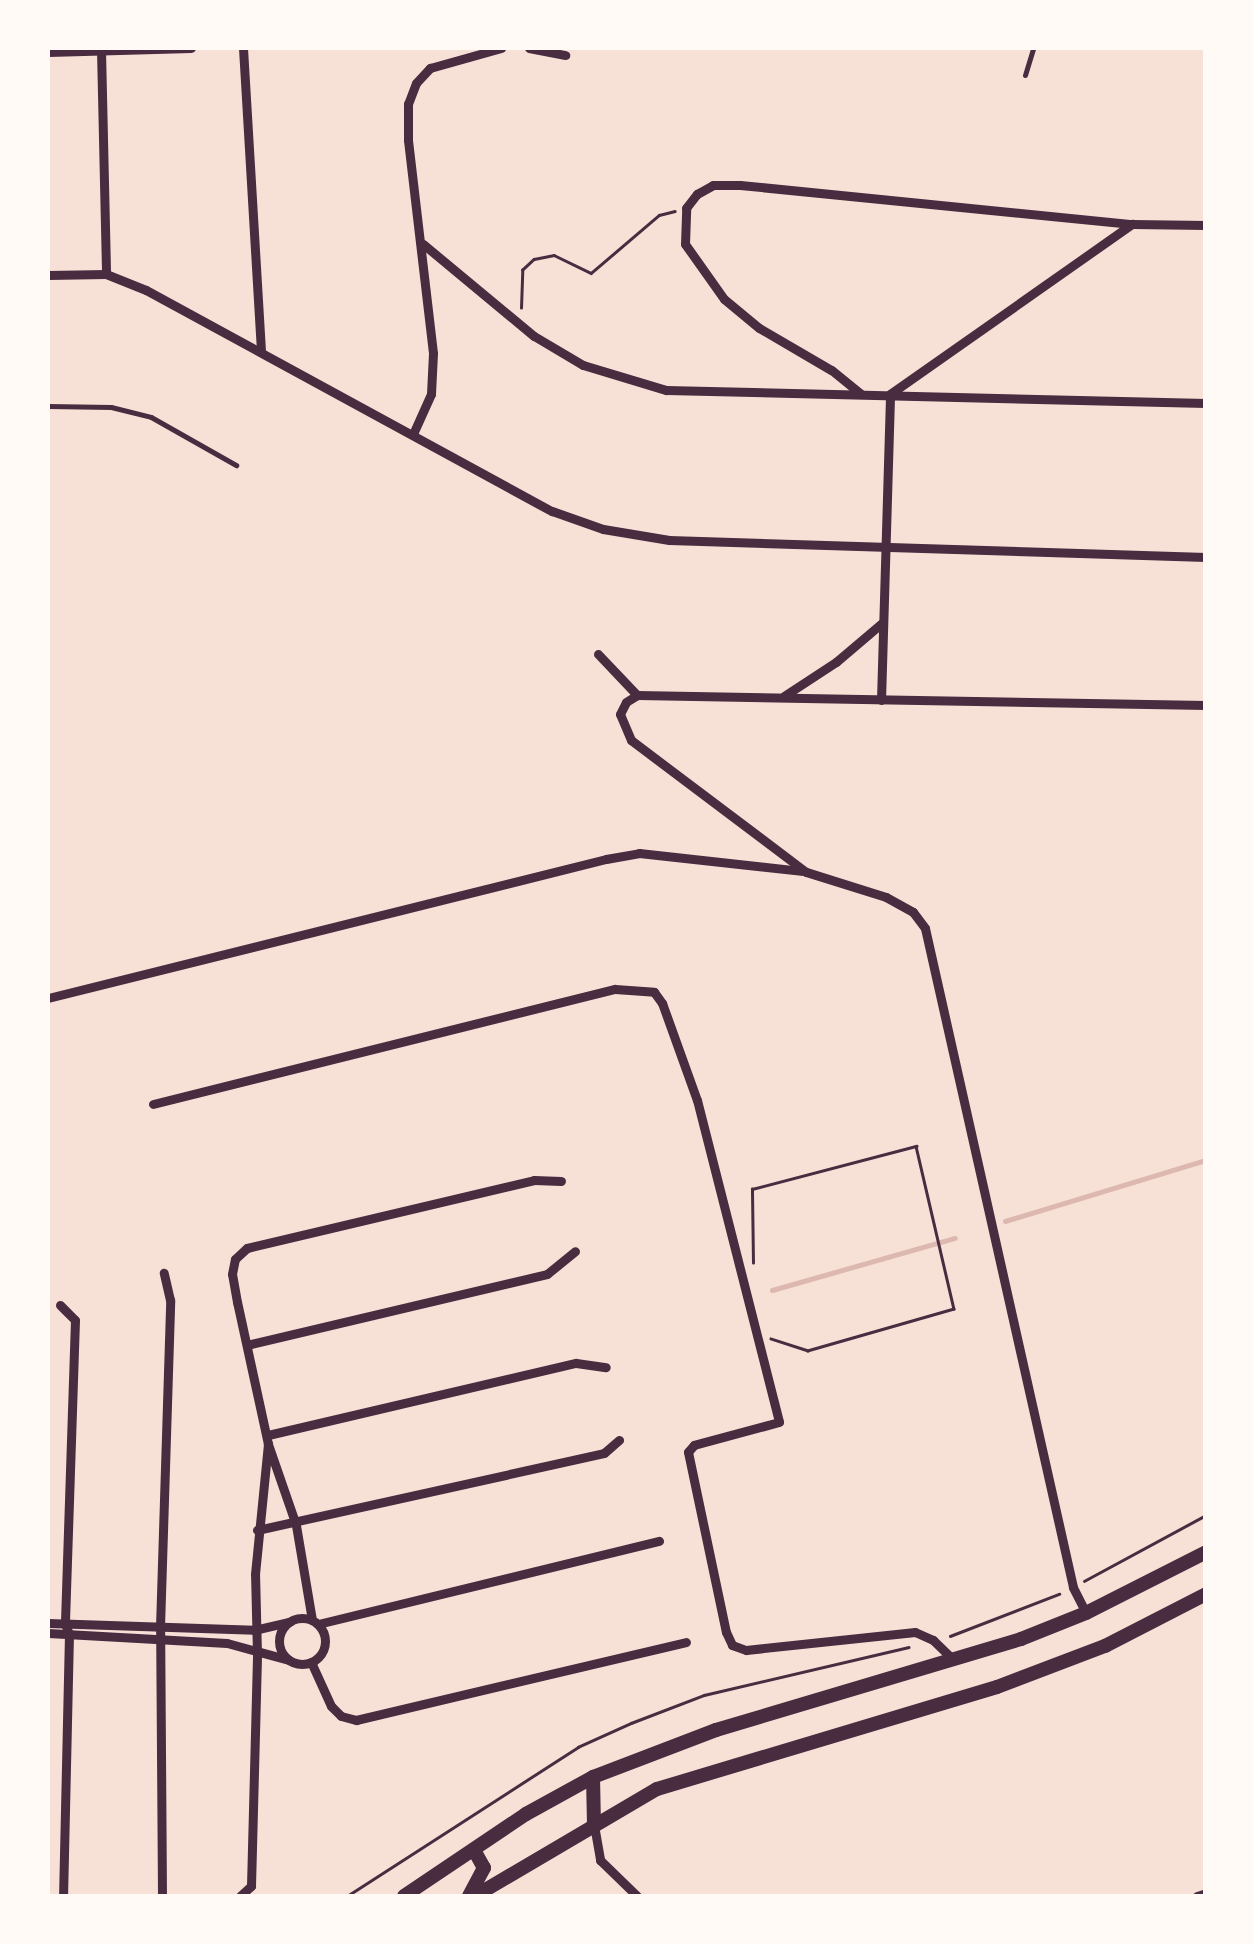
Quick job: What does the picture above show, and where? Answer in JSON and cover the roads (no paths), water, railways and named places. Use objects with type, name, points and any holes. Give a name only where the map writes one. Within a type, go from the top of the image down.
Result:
[{"type":"main road","points":[[404,1896],[593,1777],[716,1730],[954,1659],[1086,1613],[1206,1552]]},
{"type":"main road","points":[[472,1896],[658,1789],[1032,1674],[1105,1646],[1206,1594]]},
{"type":"main road","points":[[593,1777],[594,1825]]},
{"type":"main road","points":[[472,1896],[484,1868],[474,1850]]},
{"type":"street","points":[[48,52],[191,48]]},
{"type":"street","points":[[243,48],[261,351]]},
{"type":"street","points":[[413,434],[426,414],[432,380],[423,244],[408,140],[408,104],[416,83],[447,61],[500,48]]},
{"type":"street","points":[[529,48],[565,55]]},
{"type":"street","points":[[102,50],[106,274]]},
{"type":"street","points":[[861,394],[831,370],[760,328],[724,299],[685,244],[686,208],[698,194],[712,185],[740,185],[1132,224],[1206,225]]},
{"type":"street","points":[[890,394],[1132,224]]},
{"type":"street","points":[[423,244],[512,318],[582,365],[666,390],[1206,404]]},
{"type":"street","points":[[48,274],[106,274],[146,290],[552,511],[603,530],[669,540],[1206,557]]},
{"type":"street","points":[[881,700],[890,394]]},
{"type":"street","points":[[784,696],[836,662],[882,623]]},
{"type":"street","points":[[598,654],[637,695]]},
{"type":"street","points":[[806,872],[631,740],[620,714],[626,702],[637,695],[1206,705]]},
{"type":"street","points":[[48,998],[622,856],[668,856],[806,872],[886,897],[914,912],[925,928],[1074,1587],[1086,1613]]},
{"type":"street","points":[[153,1104],[616,990],[654,992],[662,1002],[697,1100],[779,1422],[694,1446],[688,1452],[732,1645],[746,1650],[782,1648],[914,1632],[933,1640],[954,1659]]},
{"type":"street","points":[[311,1662],[325,1645],[315,1622],[296,1525],[268,1439],[232,1274],[235,1259],[248,1248],[534,1180],[561,1181]]},
{"type":"street","points":[[248,1345],[547,1274],[575,1251]]},
{"type":"street","points":[[162,1896],[160,1627],[170,1300],[164,1273]]},
{"type":"street","points":[[60,1305],[75,1320],[63,1896]]},
{"type":"street","points":[[268,1439],[576,1363],[606,1367]]},
{"type":"street","points":[[240,1896],[250,1886],[257,1530],[268,1439]]},
{"type":"street","points":[[257,1530],[296,1525],[604,1453],[619,1440]]},
{"type":"street","points":[[48,1633],[66,1629],[160,1627],[254,1630],[290,1622],[315,1622],[659,1541]]},
{"type":"street","points":[[290,1622],[279,1640],[290,1660]]},
{"type":"street","points":[[48,1623],[66,1629],[227,1643],[257,1654],[311,1662]]},
{"type":"street","points":[[311,1662],[332,1706],[341,1716],[356,1720],[686,1642]]},
{"type":"street","points":[[594,1825],[600,1860],[636,1896]]},
{"type":"street","points":[[1198,1896],[1206,1893]]},
{"type":"lane","points":[[1025,75],[1033,48]]},
{"type":"lane","points":[[48,406],[111,407],[151,416],[236,464]]},
{"type":"waterway","points":[[1005,1221],[1206,1160]]},
{"type":"waterway","points":[[772,1290],[955,1238]]}]
